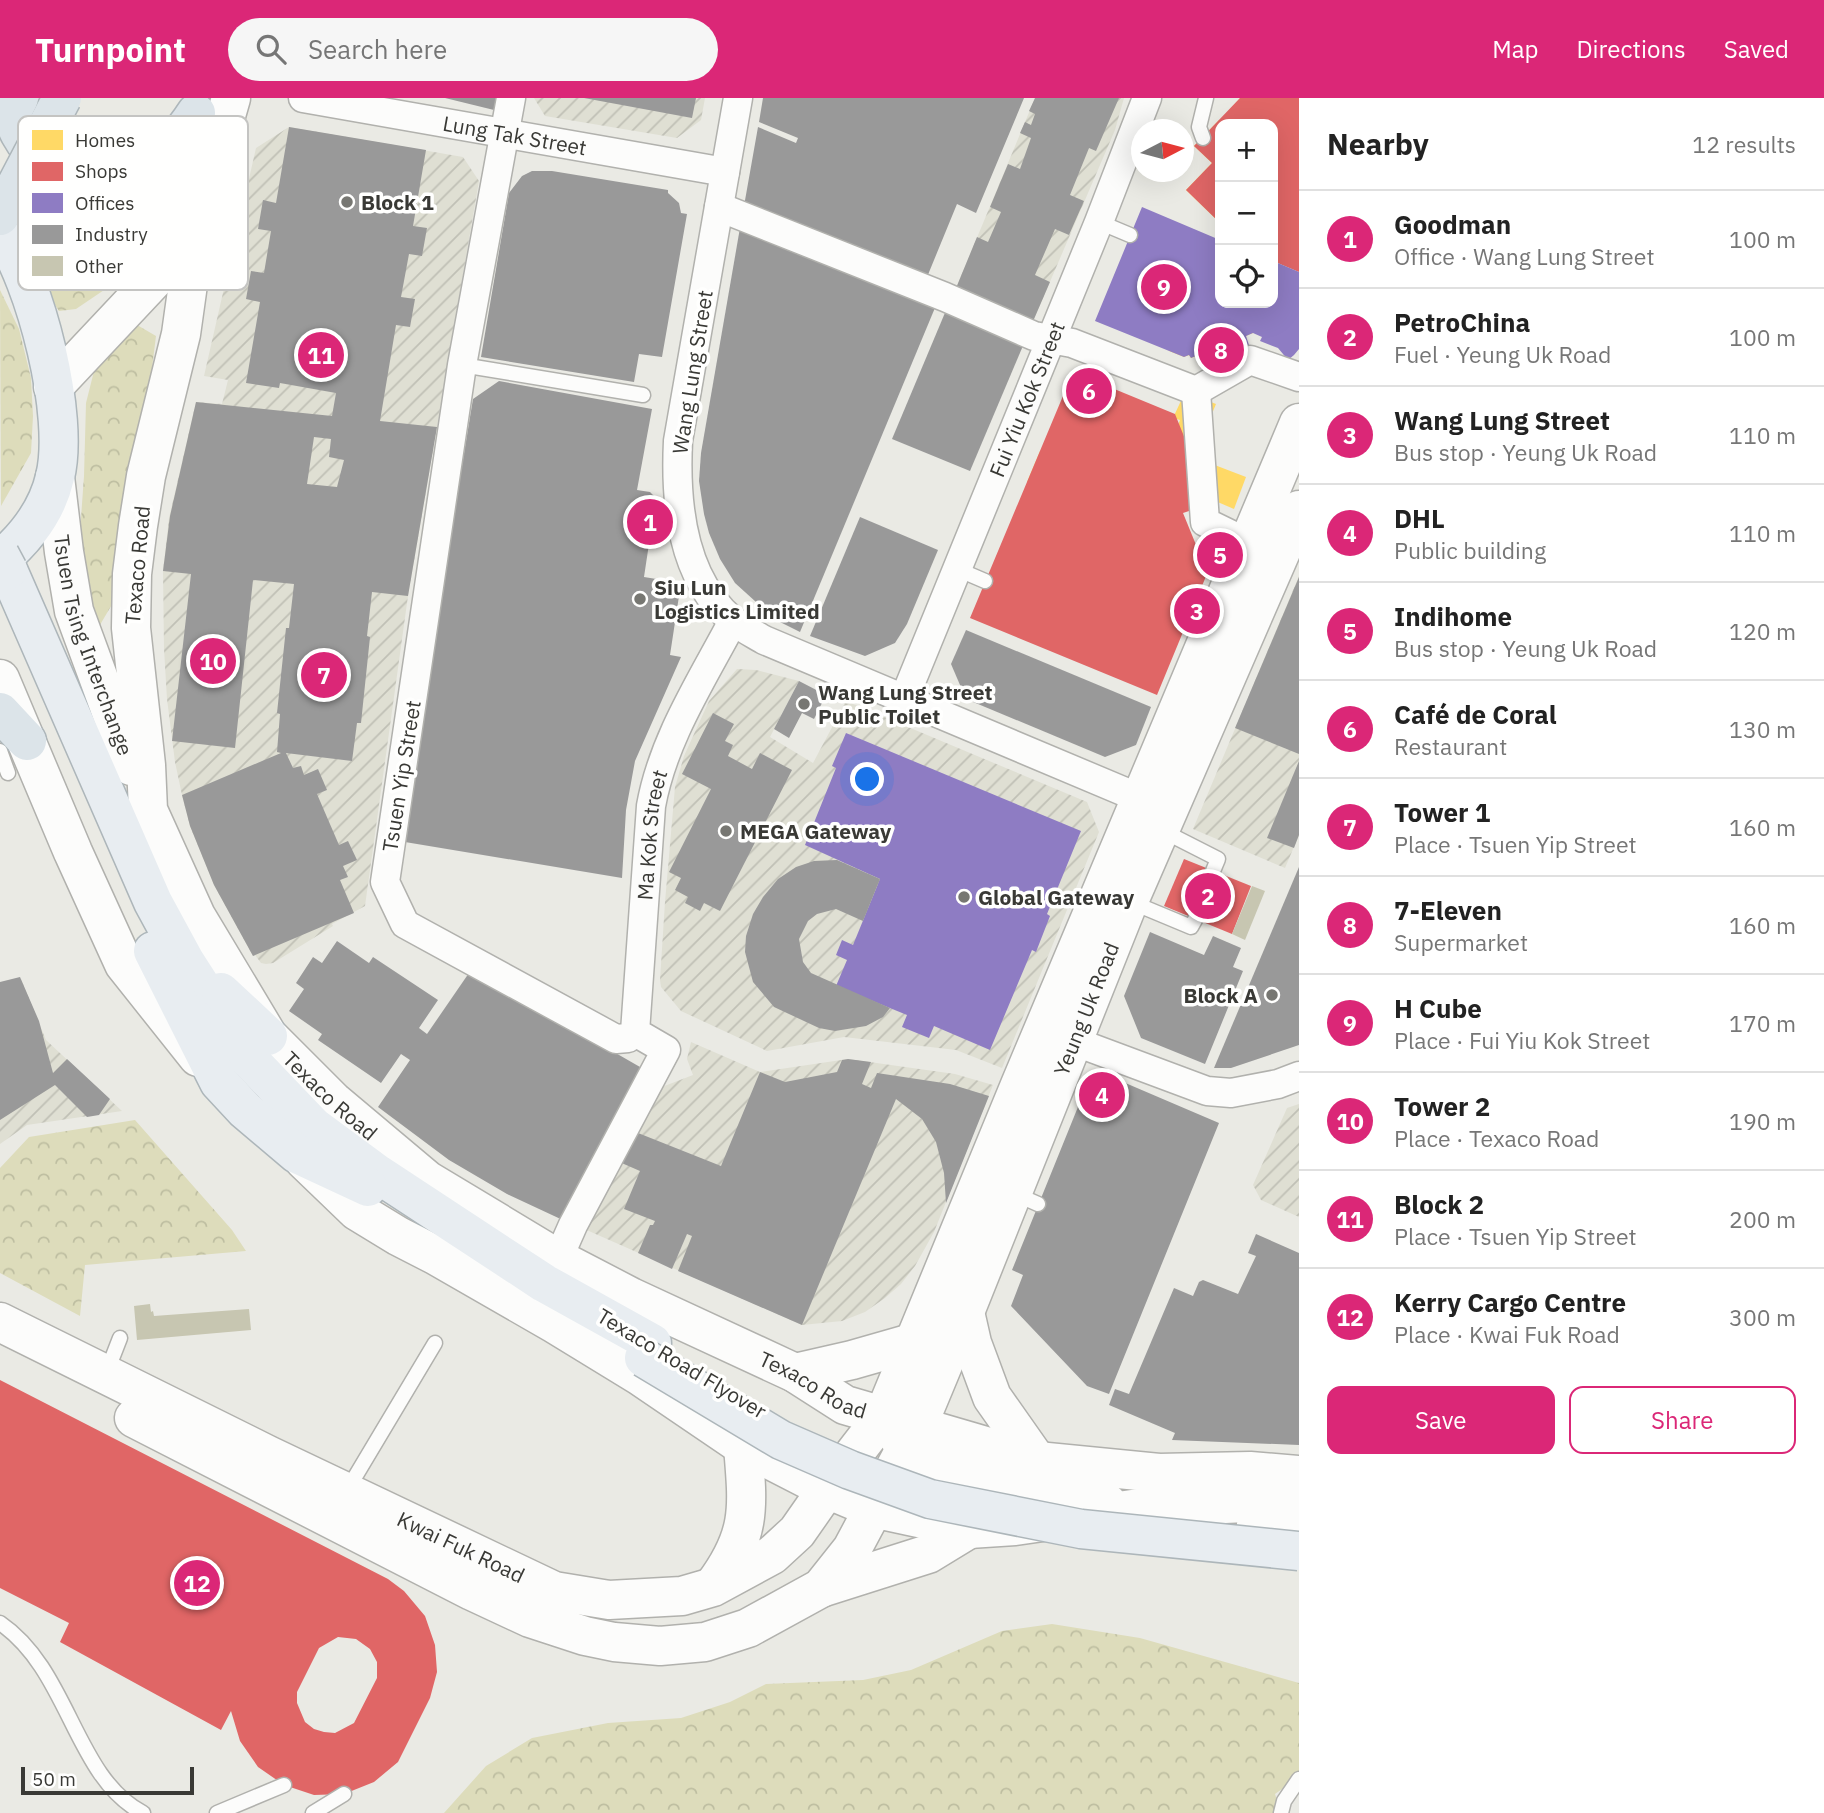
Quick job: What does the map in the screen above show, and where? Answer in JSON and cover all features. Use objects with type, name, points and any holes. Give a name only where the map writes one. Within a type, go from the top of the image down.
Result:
[{"type":"highway","points":[[53,116],[62,98]]},
{"type":"highway","points":[[205,116],[222,103]]},
{"type":"highway","points":[[10,110],[18,131]]},
{"type":"highway","points":[[1,227],[18,191]]},
{"type":"highway","points":[[0,712],[12,755]]},
{"type":"main road","points":[[1,227],[18,236]]},
{"type":"main road","name":"Tsuen Tsing Interchange","points":[[1,227],[18,263]]},
{"type":"main road","name":"Tsuen Tsing Interchange","points":[[29,290],[53,387],[58,439],[55,477],[74,611],[148,810]]},
{"type":"main road","points":[[53,387],[144,290]]},
{"type":"main road","name":"Texaco Road","points":[[186,290],[181,334],[146,476],[132,575],[131,628],[146,765],[148,810],[196,916],[268,1036],[332,1101],[427,1180],[558,1259],[631,1297],[795,1373],[845,1405],[903,1430],[1037,1461],[1159,1474],[1250,1471],[1298,1520]]},
{"type":"main road","name":"Yeung Uk Road","points":[[872,1508],[903,1430],[1025,1198],[1073,1041],[1129,901],[1156,813],[1248,543],[1299,423]]},
{"type":"main road","name":"Tsuen Tsing Interchange","points":[[3,562],[43,510],[55,477]]},
{"type":"main road","name":"Yeung Uk Road","points":[[903,1430],[915,1342],[964,1207],[1156,813],[1299,510]]},
{"type":"main road","points":[[3,562],[153,902],[173,964],[219,1083]]},
{"type":"main road","points":[[0,610],[61,737],[120,883],[173,964],[268,1036]]},
{"type":"main road","points":[[0,679],[12,755],[73,852],[124,964],[219,1083],[245,1110],[297,1154],[357,1211],[555,1324],[640,1376],[743,1446],[827,1489],[872,1508],[969,1530],[1139,1508],[1246,1503],[1298,1520]]},
{"type":"main road","name":"Texaco Road Flyover","points":[[173,964],[246,1056],[313,1126],[414,1199],[648,1350]]},
{"type":"main road","name":"Texaco Road Flyover","points":[[297,1154],[370,1188],[537,1296],[648,1350],[786,1426],[933,1485],[1085,1512],[1298,1520]]},
{"type":"main road","points":[[965,1312],[972,1343],[992,1397],[1037,1461]]},
{"type":"main road","name":"Kwai Fuk Road","points":[[0,1322],[554,1591],[609,1600],[682,1596],[713,1587],[778,1550],[797,1532],[827,1489],[903,1430]]},
{"type":"main road","points":[[795,1373],[915,1342]]},
{"type":"main road","name":"Kwai Fuk Road","points":[[0,1351],[472,1591],[530,1618],[585,1636],[637,1645],[672,1646],[705,1642],[748,1628],[821,1588],[852,1549],[872,1508]]},
{"type":"main road","points":[[903,1430],[938,1464],[987,1478],[1139,1508]]},
{"type":"main road","points":[[713,1587],[727,1567],[744,1532],[747,1506],[743,1446]]},
{"type":"main road","points":[[821,1588],[928,1554],[969,1530]]},
{"type":"street","name":"Lung Tak Street","points":[[303,98],[725,172]]},
{"type":"street","name":"Tsuen Yip Street","points":[[511,98],[462,365],[385,882],[405,924],[616,1039],[628,1038],[635,1032]]},
{"type":"street","name":"Wang Lung Street","points":[[738,98],[678,441],[676,473],[680,513],[690,553],[705,587],[733,621],[764,640],[904,699],[1156,813]]},
{"type":"street","name":"Fui Yiu Kok Street","points":[[904,699],[1147,98]]},
{"type":"street","points":[[719,207],[945,297],[1034,336],[1072,344],[1196,391]]},
{"type":"street","points":[[1196,391],[1250,360],[1299,377]]},
{"type":"street","points":[[1196,391],[1205,522],[1248,543]]},
{"type":"street","name":"Ma Kok Street","points":[[635,1032],[651,806],[656,777],[666,749],[733,621]]},
{"type":"street","points":[[558,1259],[573,1225],[666,1050],[635,1032]]},
{"type":"street","points":[[1073,1041],[1207,1091],[1231,1093],[1278,1084],[1299,1076]]},
{"type":"lane","points":[[1203,138],[1199,127],[1206,98]]},
{"type":"lane","points":[[1099,222],[1130,235]]},
{"type":"lane","points":[[462,365],[643,395]]},
{"type":"lane","points":[[957,569],[985,581]]},
{"type":"lane","points":[[1156,813],[1218,859],[1213,871]]},
{"type":"lane","points":[[1129,901],[1191,927],[1196,918]]},
{"type":"lane","points":[[105,1375],[120,1338]]},
{"type":"lane","points":[[346,1492],[435,1343]]},
{"type":"lane","points":[[1244,1524],[1298,1520]]},
{"type":"lane","points":[[0,1623],[12,1631],[34,1654],[101,1776],[126,1804],[144,1813]]},
{"type":"lane","points":[[1281,1813],[1284,1801],[1299,1779]]},
{"type":"lane","points":[[217,1813],[284,1785]]},
{"type":"lane","points":[[313,1813],[344,1794]]},
{"type":"shaded area","points":[[534,98],[705,98],[701,120],[677,138],[545,116]]},
{"type":"shaded area","points":[[1035,98],[1124,98],[1115,130],[1031,326],[954,293]]},
{"type":"shaded area","points":[[289,127],[463,157],[479,181],[408,596],[365,906],[273,963],[266,964],[253,956],[214,885],[190,826],[175,762],[167,699],[163,571],[169,518],[196,402],[222,404],[228,380],[204,376],[224,290],[248,290],[248,183],[256,148]]},
{"type":"shaded area","points":[[1299,576],[1299,835],[1285,868],[1193,829]]},
{"type":"shaded area","name":"Global Gateway","points":[[737,669],[756,670],[799,681],[770,737],[813,763],[846,701],[1087,802],[1099,832],[1002,1068],[956,1050],[844,1037],[767,1051],[681,1011],[661,987],[675,787],[684,756],[709,701]]},
{"type":"shaded area","points":[[21,979],[46,1040],[122,1111],[27,1125],[0,1144],[0,985]]},
{"type":"shaded area","points":[[691,1042],[760,1072],[848,1059],[955,1074],[993,1085],[934,1232],[915,1266],[901,1284],[865,1312],[842,1321],[802,1325],[582,1228],[654,1090],[693,1075],[687,1059]]},
{"type":"shaded area","points":[[1299,1104],[1299,1217],[1261,1200],[1253,1185],[1287,1108]]},
{"type":"green space","points":[[0,290],[19,329],[31,378],[33,416],[31,453],[1,506]]},
{"type":"green space","points":[[45,290],[104,290],[76,309],[59,311]]},
{"type":"green space","points":[[132,322],[156,336],[122,529],[114,601],[97,630],[78,560],[86,403],[94,371]]},
{"type":"green space","points":[[135,1120],[232,1230],[246,1251],[85,1265],[80,1316],[0,1273],[0,1168],[29,1137]]},
{"type":"green space","points":[[1052,1624],[1140,1638],[1299,1683],[1299,1777],[1275,1794],[1281,1813],[444,1813],[486,1766],[532,1738],[608,1723],[681,1718],[730,1702],[766,1684],[863,1680],[911,1670],[1002,1631]]},
{"type":"building: Homes","points":[[1240,98],[1286,98],[1291,104],[1283,112],[1291,119],[1294,115],[1299,119],[1299,140],[1295,143],[1298,146],[1278,165],[1278,119],[1222,119]]},
{"type":"building: Homes","points":[[1215,124],[1215,218],[1186,190],[1212,163],[1194,146]]},
{"type":"building: Homes","points":[[1130,292],[1170,309],[1168,316],[1178,320],[1177,310],[1215,294],[1215,308],[1257,308],[1255,312],[1259,320],[1253,333],[1191,358],[1189,355],[1184,357],[1169,351],[1164,341],[1159,338],[1156,344],[1116,327],[1119,320],[1115,318],[1123,298],[1127,299]]},
{"type":"building: Homes","points":[[1185,392],[1216,404],[1196,452],[1199,459],[1246,477],[1234,509],[1199,494],[1182,502],[1179,495],[1170,498],[1173,506],[1156,512],[1152,502],[1143,506],[1147,516],[1129,523],[1126,516],[1117,520],[1120,527],[1103,534],[1101,530],[1096,531],[1093,539],[1100,542],[1089,568],[1057,555],[1077,507],[1082,509],[1084,505],[1080,497],[1076,496],[1074,501],[1027,482],[1040,451],[1066,462],[1064,468],[1070,471],[1075,469],[1074,465],[1091,458],[1094,465],[1103,461],[1100,454],[1118,446],[1121,456],[1131,453],[1127,443],[1144,436],[1147,443],[1156,439],[1153,432],[1171,424],[1172,429],[1177,428],[1180,420],[1173,418]]},
{"type":"building: Shops","points":[[1240,98],[1299,98],[1299,272],[1278,263],[1278,119],[1220,119]]},
{"type":"building: Shops","points":[[1215,124],[1215,218],[1186,190],[1212,163],[1194,146]]},
{"type":"building: Shops","points":[[1073,372],[1175,414],[1204,486],[1195,509],[1183,513],[1203,562],[1202,566],[1209,569],[1157,695],[970,618]]},
{"type":"building: Shops","points":[[1184,859],[1251,886],[1232,934],[1164,906]]},
{"type":"building: Shops","points":[[0,1380],[388,1579],[404,1591],[425,1616],[435,1645],[437,1672],[430,1698],[398,1762],[374,1782],[344,1794],[314,1795],[284,1785],[258,1767],[240,1741],[231,1711],[221,1730],[60,1642],[69,1623],[0,1588]],"holes":[[[338,1637],[356,1639],[370,1649],[377,1662],[377,1678],[354,1723],[335,1733],[314,1729],[305,1722],[297,1703],[297,1692],[319,1648]]]},
{"type":"building: Offices","points":[[1142,207],[1215,238],[1215,308],[1278,308],[1278,263],[1299,272],[1299,349],[1288,360],[1278,348],[1260,341],[1262,337],[1253,333],[1246,336],[1249,345],[1202,364],[1198,355],[1184,357],[1095,321]]},
{"type":"building: Offices","name":"Global Gateway","points":[[846,733],[1081,831],[1047,914],[1050,916],[1036,952],[1032,950],[990,1050],[934,1026],[929,1038],[902,1027],[907,1015],[836,986],[847,960],[836,955],[842,940],[853,945],[880,879],[805,845],[836,768],[832,766]]},
{"type":"building: Industry","points":[[445,98],[497,98],[494,110]]},
{"type":"building: Industry","points":[[584,98],[696,98],[692,118]]},
{"type":"building: Industry","points":[[763,98],[1024,98],[976,213],[957,204],[925,282],[744,206],[758,127],[796,143],[798,138],[759,122]]},
{"type":"building: Industry","points":[[1035,98],[1119,98],[1096,151],[1089,148],[1070,195],[1084,201],[1069,235],[1055,229],[1035,275],[1050,282],[1031,326],[954,293],[977,237],[988,242],[1001,212],[990,207],[1008,164],[1020,169],[1031,138],[1020,133],[1025,122],[1031,125],[1035,114],[1029,111]]},
{"type":"building: Industry","points":[[289,127],[426,150],[413,226],[427,228],[422,256],[409,254],[401,297],[415,299],[410,327],[396,325],[380,421],[437,427],[408,596],[372,592],[361,723],[357,723],[352,761],[286,753],[293,768],[301,766],[304,775],[318,769],[327,790],[317,794],[339,845],[348,841],[357,860],[343,866],[348,877],[340,880],[354,913],[253,956],[214,885],[190,826],[182,795],[281,753],[277,752],[280,714],[277,713],[286,628],[289,628],[294,584],[253,580],[235,748],[172,741],[191,574],[163,571],[170,516],[196,402],[332,416],[336,393],[280,383],[279,388],[246,383],[260,302],[246,299],[251,271],[264,273],[271,231],[258,229],[263,200],[276,203]],"holes":[[[314,437],[331,439],[329,457],[344,460],[337,487],[307,484]]]},
{"type":"building: Industry","points":[[532,171],[552,171],[668,190],[679,203],[681,213],[687,214],[662,357],[639,354],[634,382],[481,357],[509,193],[522,176]]},
{"type":"building: Industry","points":[[741,222],[937,303],[800,632],[776,620],[735,583],[720,559],[709,533],[699,481],[701,453]]},
{"type":"building: Industry","points":[[947,308],[1025,341],[970,471],[892,439]]},
{"type":"building: Industry","points":[[499,381],[652,409],[637,490],[650,492],[655,497],[650,503],[655,504],[644,577],[681,583],[670,655],[681,657],[635,761],[626,810],[622,878],[405,842],[437,616],[473,399]]},
{"type":"building: Industry","points":[[860,517],[938,550],[907,624],[895,643],[865,656],[810,636]]},
{"type":"building: Industry","points":[[1299,577],[1299,754],[1235,728]]},
{"type":"building: Industry","points":[[966,630],[1151,707],[1136,745],[1105,757],[966,699],[951,664]]},
{"type":"building: Industry","name":"Wang Lung Street Public Toilet","points":[[799,681],[826,695],[814,719],[802,713],[789,738],[774,729]]},
{"type":"building: Industry","name":"MEGA Gateway","points":[[713,713],[734,724],[725,741],[733,745],[728,756],[752,769],[760,753],[792,770],[720,911],[704,903],[700,911],[685,903],[688,897],[675,890],[681,878],[669,872],[711,789],[682,774]]},
{"type":"building: Industry","points":[[1299,761],[1299,835],[1294,848],[1267,838]]},
{"type":"building: Industry","points":[[837,860],[880,879],[863,921],[836,909],[817,914],[808,921],[799,939],[803,962],[811,973],[890,1008],[883,1017],[866,1026],[835,1031],[819,1028],[774,1007],[753,982],[745,952],[746,936],[753,914],[778,879],[796,867],[814,861]]},
{"type":"building: Industry","name":"Block A","points":[[1299,867],[1299,1045],[1231,1068],[1214,1068]]},
{"type":"building: Industry","points":[[1150,932],[1204,955],[1213,936],[1241,948],[1233,967],[1243,971],[1205,1064],[1141,1038],[1124,996]]},
{"type":"building: Industry","points":[[337,941],[369,963],[373,957],[438,1000],[419,1028],[427,1034],[471,970],[647,1071],[567,1222],[507,1194],[449,1160],[378,1107],[410,1060],[401,1054],[381,1083],[318,1040],[322,1034],[289,1011],[304,989],[296,983],[313,957],[322,963]]},
{"type":"building: Industry","points":[[20,977],[39,1021],[53,1073],[67,1059],[110,1099],[99,1115],[87,1117],[55,1085],[0,1120],[0,982]]},
{"type":"building: Industry","points":[[842,1060],[871,1062],[862,1084],[871,1088],[877,1073],[950,1084],[989,1096],[946,1203],[944,1173],[936,1142],[922,1119],[896,1099],[802,1325],[678,1271],[692,1236],[687,1234],[672,1269],[638,1253],[650,1225],[655,1221],[624,1209],[640,1171],[617,1161],[633,1131],[721,1166],[760,1072],[785,1082],[837,1072]]},
{"type":"building: Industry","points":[[1123,1082],[1219,1123],[1109,1394],[1087,1386],[1011,1306],[1023,1275],[1012,1270],[1082,1097]]},
{"type":"building: Industry","points":[[1256,1234],[1299,1253],[1299,1445],[1172,1440],[1175,1433],[1109,1405],[1115,1389],[1129,1394],[1174,1288],[1193,1296],[1199,1282],[1203,1280],[1238,1294],[1256,1256],[1248,1253]]},
{"type":"building: Other","points":[[1252,886],[1265,891],[1245,940],[1232,934]]},
{"type":"building: Other","points":[[150,1304],[154,1316],[249,1309],[251,1330],[137,1340],[134,1306]]},
{"type":"place","name":"Block 1","points":[[347,202]]},
{"type":"place","name":"H Cube","points":[[1164,287]]},
{"type":"place","name":"7-Eleven","points":[[1221,350]]},
{"type":"place","name":"Block 2","points":[[321,355]]},
{"type":"place","name":"Café de Coral","points":[[1089,391]]},
{"type":"place","name":"Goodman","points":[[650,522]]},
{"type":"place","name":"Indihome","points":[[1220,555]]},
{"type":"place","name":"Siu Lun Logistics Limited","points":[[640,599]]},
{"type":"place","name":"Wang Lung Street","points":[[1197,611]]},
{"type":"place","name":"Tower 2","points":[[213,661]]},
{"type":"place","name":"Tower 1","points":[[324,675]]},
{"type":"place","name":"Wang Lung Street Public Toilet","points":[[804,704]]},
{"type":"place","name":"MEGA Gateway","points":[[726,831]]},
{"type":"place","name":"PetroChina","points":[[1208,896]]},
{"type":"place","name":"Global Gateway","points":[[964,897]]},
{"type":"place","name":"Block A","points":[[1272,995]]},
{"type":"place","name":"DHL","points":[[1102,1095]]},
{"type":"place","name":"Kerry Cargo Centre","points":[[197,1583]]}]
